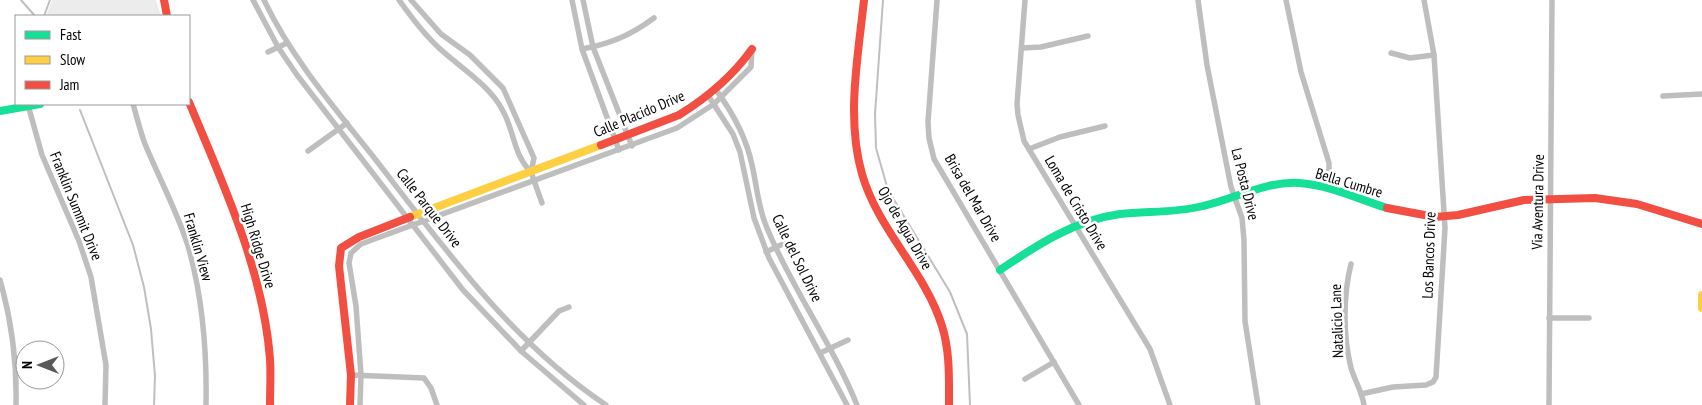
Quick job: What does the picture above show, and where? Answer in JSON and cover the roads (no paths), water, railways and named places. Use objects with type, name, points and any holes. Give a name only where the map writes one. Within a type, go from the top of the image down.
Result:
[{"type":"street","points":[[164,0],[167,15]]},
{"type":"street","name":"Calle Parque Drive","points":[[254,0],[278,48],[338,130],[463,290],[521,351],[584,405]]},
{"type":"street","name":"Calle Parque Drive","points":[[264,0],[287,43],[420,218],[472,283],[529,341],[580,387],[606,405]]},
{"type":"street","points":[[399,0],[414,21],[438,47],[487,90],[503,110],[523,164],[532,172]]},
{"type":"street","points":[[411,0],[440,34],[473,58],[503,88],[534,158],[532,172],[542,204]]},
{"type":"street","points":[[572,0],[582,49],[620,150]]},
{"type":"street","points":[[583,0],[593,47],[632,146]]},
{"type":"street","name":"Ojo de Agua Drive","points":[[864,0],[854,126],[857,153],[870,197],[939,316],[949,369],[949,405]]},
{"type":"street","name":"Brisa del Mar Drive","points":[[937,0],[928,122],[930,144],[940,173],[1000,270],[1079,405]]},
{"type":"street","name":"Loma de Cristo Drive","points":[[1025,0],[1018,115],[1029,149],[1150,349],[1170,405]]},
{"type":"street","name":"La Posta Drive","points":[[1198,0],[1206,65],[1231,186],[1244,232],[1245,321],[1258,405]]},
{"type":"street","points":[[1286,0],[1301,72],[1329,163],[1329,188]]},
{"type":"street","name":"Los Bancos Drive","points":[[1361,394],[1393,387],[1426,386],[1434,380],[1444,250],[1444,216],[1434,55],[1424,0]]},
{"type":"street","name":"Via Aventura Drive","points":[[1548,405],[1552,0]]},
{"type":"street","points":[[582,49],[632,34],[654,18]]},
{"type":"street","points":[[1022,48],[1041,47],[1088,36]]},
{"type":"street","points":[[268,52],[287,43]]},
{"type":"street","name":"Calle Placido Drive","points":[[467,201],[532,172],[680,115],[708,97],[740,68],[752,48]]},
{"type":"street","name":"Calle Placido Drive","points":[[350,253],[361,244],[420,218],[467,201],[534,181],[677,128],[714,104],[751,67],[752,48]]},
{"type":"street","points":[[1391,53],[1410,58],[1434,55]]},
{"type":"street","points":[[464,69],[473,58]]},
{"type":"street","name":"Calle del Sol Drive","points":[[716,90],[733,113],[745,137],[766,226],[830,348],[857,405]]},
{"type":"street","points":[[1663,96],[1702,94]]},
{"type":"street","name":"Calle del Sol Drive","points":[[708,97],[733,134],[740,152],[754,218],[766,252],[847,405]]},
{"type":"street","name":"High Ridge Drive","points":[[190,104],[231,203],[258,286],[270,359],[270,405]]},
{"type":"street","points":[[0,111],[28,105]]},
{"type":"street","name":"Franklin Summit Drive","points":[[28,105],[42,155],[79,241],[91,277],[106,365],[105,405]]},
{"type":"street","name":"Franklin View","points":[[133,105],[144,143],[167,190],[188,246],[198,292],[206,345],[206,405]]},
{"type":"street","points":[[308,151],[347,123]]},
{"type":"street","points":[[1029,149],[1060,137],[1105,126]]},
{"type":"street","points":[[384,187],[392,181]]},
{"type":"street","points":[[748,184],[756,183]]},
{"type":"street","name":"Bella Cumbre","points":[[1000,270],[1076,226],[1106,216],[1180,211],[1272,184],[1298,183],[1329,188],[1391,211],[1418,215],[1444,216],[1467,214],[1511,202],[1550,199],[1628,202],[1702,224]]},
{"type":"street","name":"Calle Placido Drive","points":[[341,248],[359,236],[410,222]]},
{"type":"street","points":[[766,252],[785,243]]},
{"type":"street","points":[[350,405],[351,375],[339,266],[341,248],[350,253],[349,263],[356,306],[361,375],[360,405]]},
{"type":"street","name":"Natalicio Lane","points":[[1350,264],[1346,286],[1347,337],[1351,368],[1364,405]]},
{"type":"street","points":[[0,280],[8,311],[17,367],[16,405]]},
{"type":"street","points":[[463,290],[472,283]]},
{"type":"street","points":[[1702,295],[1702,308]]},
{"type":"street","points":[[521,351],[559,310],[569,307]]},
{"type":"street","points":[[1549,318],[1589,318]]},
{"type":"street","points":[[820,353],[848,340]]},
{"type":"street","points":[[1026,379],[1054,362]]},
{"type":"street","points":[[351,375],[424,378],[431,388],[437,405]]},
{"type":"waterway","points":[[21,0],[34,15]]},
{"type":"waterway","points":[[44,15],[50,0]]},
{"type":"waterway","points":[[883,0],[875,114],[876,148],[888,190],[950,292],[967,334],[970,405]]},
{"type":"waterway","points":[[80,110],[133,245],[144,287],[151,329],[155,376],[154,405]]}]
